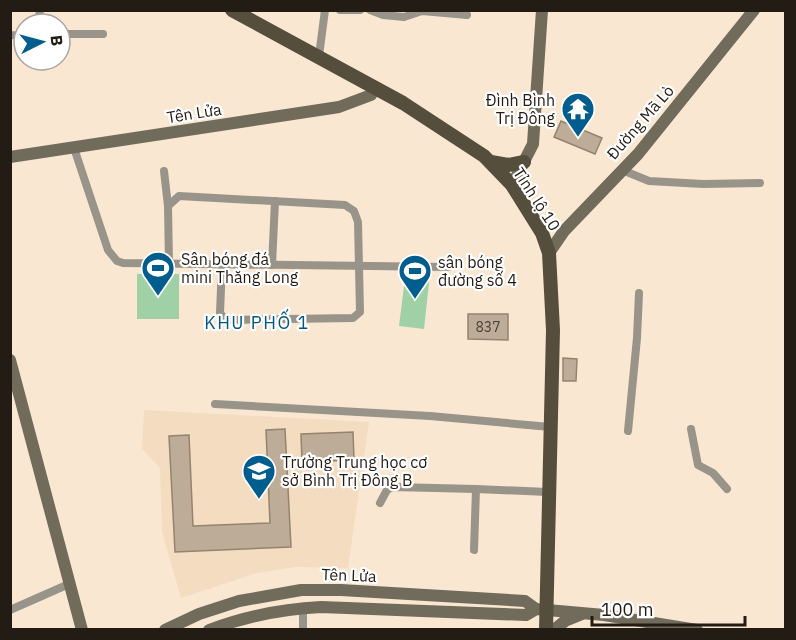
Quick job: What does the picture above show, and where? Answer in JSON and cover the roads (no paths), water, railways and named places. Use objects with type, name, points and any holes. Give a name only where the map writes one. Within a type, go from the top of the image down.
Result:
[{"type":"main road","name":"Tỉnh lộ 10","points":[[231,10],[403,103],[484,156],[512,185],[542,233],[549,253],[553,330],[548,492],[541,609],[546,630]]},
{"type":"main road","points":[[512,185],[533,144],[542,10]]},
{"type":"main road","name":"Đường Mã Lò","points":[[549,253],[564,231],[638,154],[754,10]]},
{"type":"main road","name":"Tên Lửa","points":[[10,157],[339,107],[371,95],[375,87]]},
{"type":"main road","points":[[491,162],[508,165],[524,162]]},
{"type":"main road","points":[[11,366],[82,630]]},
{"type":"main road","name":"Tên Lửa","points":[[165,630],[198,615],[239,601],[301,590],[341,590],[525,601],[541,609]]},
{"type":"main road","name":"Tên Lửa","points":[[209,630],[263,614],[303,608],[526,615],[541,609]]},
{"type":"main road","points":[[541,609],[604,615],[697,630]]},
{"type":"main road","points":[[554,630],[565,621],[584,613]]},
{"type":"street","points":[[319,56],[325,10]]},
{"type":"street","points":[[340,10],[360,10]]},
{"type":"street","points":[[370,10],[383,15],[404,17],[422,11],[467,15]]},
{"type":"street","points":[[72,34],[103,34]]},
{"type":"street","points":[[74,148],[108,250],[117,261],[123,263],[448,267]]},
{"type":"street","points":[[622,170],[649,181],[703,184],[760,183]]},
{"type":"street","points":[[164,171],[168,206],[169,264]]},
{"type":"street","points":[[168,206],[174,199],[183,196],[351,207],[358,222],[361,308],[356,317],[231,322],[220,313],[222,264]]},
{"type":"street","points":[[272,266],[275,201]]},
{"type":"street","points":[[628,431],[639,293]]},
{"type":"street","points":[[215,404],[430,416],[550,428]]},
{"type":"street","points":[[691,429],[698,465],[713,472],[727,489]]},
{"type":"street","points":[[380,503],[387,490],[393,487],[548,492]]},
{"type":"street","points":[[474,550],[476,489]]},
{"type":"street","points":[[10,610],[69,584]]},
{"type":"street","points":[[303,608],[303,630]]},
{"type":"place","name":"Đình Bình Trị Đông","points":[[578,138]]},
{"type":"place","name":"Sân bóng đá mini Thăng Long","points":[[158,297]]},
{"type":"place","name":"sân bóng đường số 4","points":[[415,300]]},
{"type":"place","name":"Trường Trung học cơ sở Bình Trị Đông B","points":[[259,500]]},
{"type":"district","name":"KHU PHỐ 1","points":[[257,323]]}]
